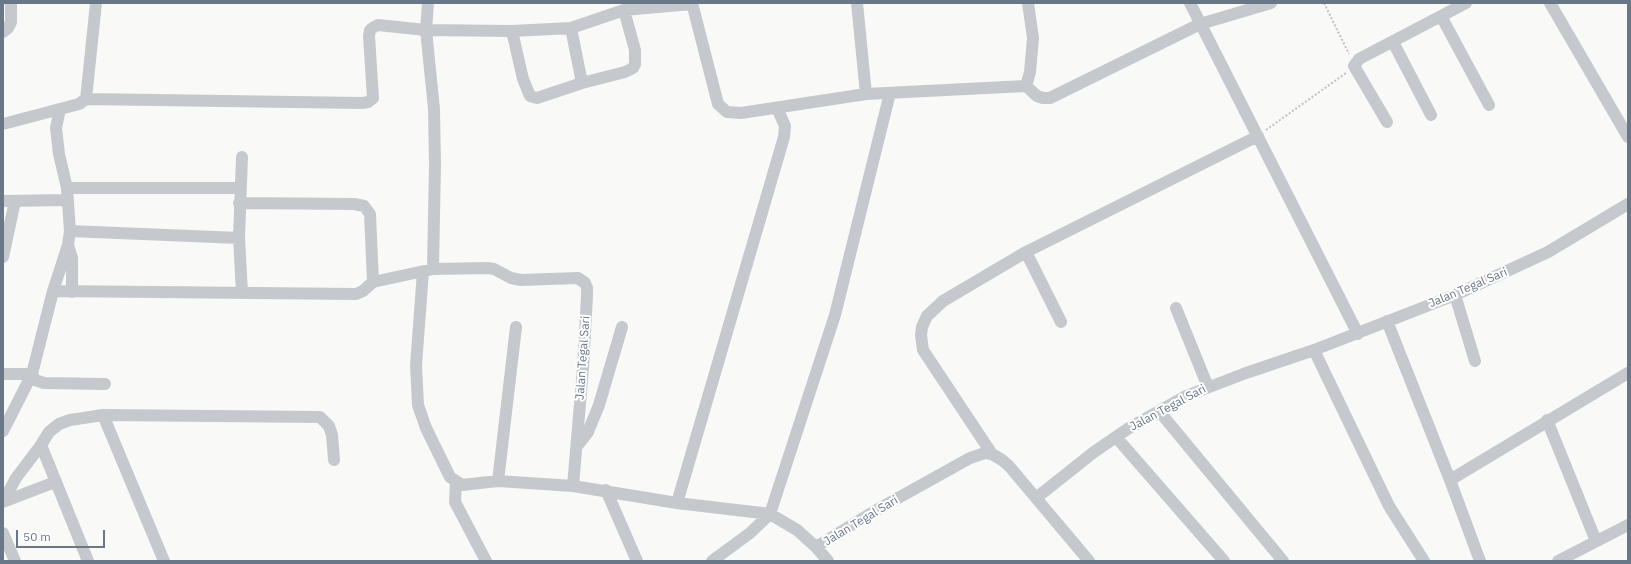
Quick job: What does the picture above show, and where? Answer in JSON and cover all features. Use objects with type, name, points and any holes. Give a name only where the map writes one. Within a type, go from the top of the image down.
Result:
[{"type":"street","points":[[3,32],[8,28],[11,22],[11,3]]},
{"type":"street","points":[[86,99],[96,3]]},
{"type":"street","points":[[428,3],[426,30],[434,109],[435,164],[428,271],[416,365],[418,405],[426,428],[450,477],[456,482],[462,485],[498,481],[573,486]]},
{"type":"street","points":[[3,124],[80,104],[86,99],[368,102],[373,98],[370,30],[374,26],[378,25],[426,30],[512,31],[571,28],[624,10],[692,3],[718,104],[723,109],[733,113],[777,108],[866,94],[1026,86],[1037,96],[1050,98],[1200,24],[1265,4]]},
{"type":"street","points":[[857,3],[866,94]]},
{"type":"street","points":[[1026,86],[1030,72],[1033,38],[1028,3]]},
{"type":"street","points":[[1190,3],[1358,334]]},
{"type":"street","points":[[1387,122],[1354,66],[1359,59],[1368,53],[1393,42],[1466,3]]},
{"type":"street","points":[[1550,3],[1628,137]]},
{"type":"street","points":[[512,31],[523,79],[530,96],[537,98],[582,83],[625,72],[633,68],[635,64],[635,50],[624,10]]},
{"type":"street","points":[[1441,16],[1489,105]]},
{"type":"street","points":[[571,28],[582,83]]},
{"type":"street","points":[[1393,42],[1430,115]]},
{"type":"street","points":[[712,561],[750,533],[770,514],[836,315],[890,93]]},
{"type":"street","points":[[677,503],[784,137],[785,126],[777,108]]},
{"type":"street","points":[[3,431],[32,374],[53,291],[68,245],[70,231],[68,194],[56,128],[60,109]]},
{"type":"street","points":[[1089,561],[1009,466],[992,454],[928,360],[921,344],[921,331],[927,316],[943,301],[1026,252],[1258,136]]},
{"type":"street","points":[[242,157],[239,238],[242,293]]},
{"type":"street","points":[[3,257],[9,201],[68,194],[240,188]]},
{"type":"street","points":[[240,203],[354,204],[364,206],[370,214],[373,282]]},
{"type":"street","name":"Jalan Tegal Sari","points":[[1036,498],[1094,452],[1116,437],[1186,396],[1358,334],[1387,321],[1455,295],[1548,252],[1628,204]]},
{"type":"street","points":[[70,231],[239,238]]},
{"type":"street","points":[[68,245],[73,263],[72,292]]},
{"type":"street","points":[[1026,252],[1061,322]]},
{"type":"street","name":"Jalan Tegal Sari","points":[[428,271],[487,268],[515,279],[578,278],[585,283],[587,288],[587,296],[584,360],[573,486],[606,490],[677,503],[770,514],[797,530],[816,547],[873,512],[970,458],[985,453],[992,454]]},
{"type":"street","points":[[53,291],[356,294],[363,291],[373,282],[428,271]]},
{"type":"street","points":[[1455,295],[1475,361]]},
{"type":"street","points":[[1176,308],[1208,387]]},
{"type":"street","points":[[1387,321],[1450,480],[1480,561]]},
{"type":"street","points":[[498,481],[516,327]]},
{"type":"street","points":[[577,446],[588,432],[599,405],[622,327]]},
{"type":"street","points":[[1314,350],[1389,506],[1424,561]]},
{"type":"street","points":[[3,374],[32,374]]},
{"type":"street","points":[[32,374],[35,380],[44,383],[105,384]]},
{"type":"street","points":[[1450,480],[1548,420],[1628,374]]},
{"type":"street","points":[[1159,411],[1283,561]]},
{"type":"street","points":[[103,415],[164,561]]},
{"type":"street","points":[[3,502],[16,478],[49,432],[59,424],[70,420],[103,415],[320,417],[329,426],[332,434],[334,460]]},
{"type":"street","points":[[1548,420],[1596,541]]},
{"type":"street","points":[[1116,437],[1224,561]]},
{"type":"street","points":[[41,445],[88,561]]},
{"type":"street","points":[[3,502],[56,482]]},
{"type":"street","points":[[456,482],[455,502],[486,561]]},
{"type":"street","points":[[606,490],[637,561]]},
{"type":"street","points":[[1558,561],[1628,525]]},
{"type":"street","points":[[4,537],[14,561]]},
{"type":"street","points":[[816,547],[828,561]]},
{"type":"path","points":[[1258,136],[1354,66],[1324,3]]}]
